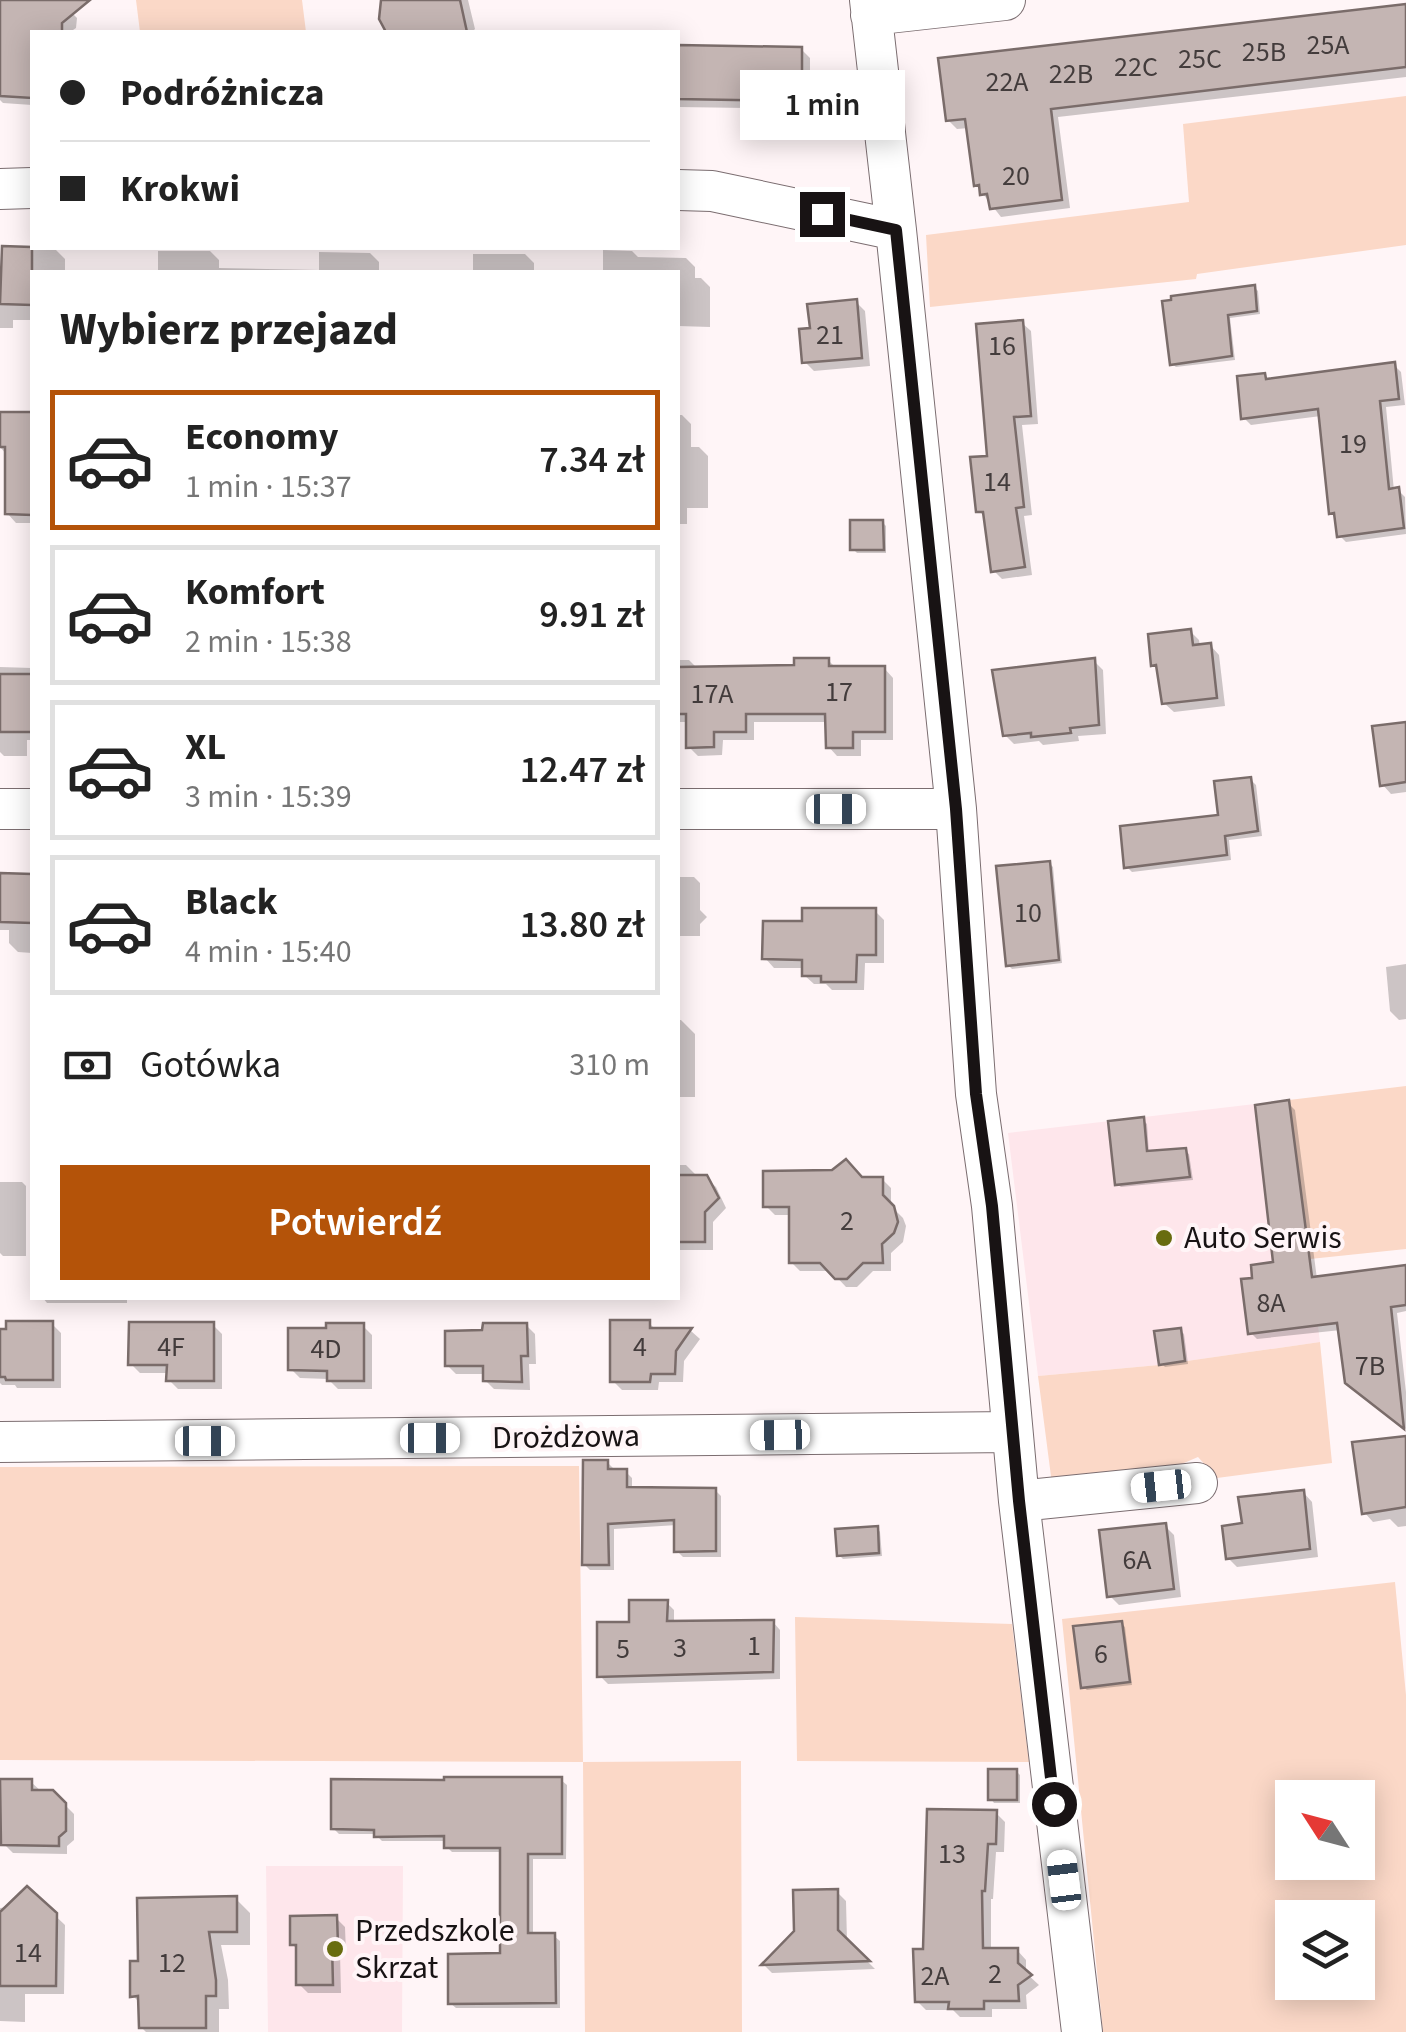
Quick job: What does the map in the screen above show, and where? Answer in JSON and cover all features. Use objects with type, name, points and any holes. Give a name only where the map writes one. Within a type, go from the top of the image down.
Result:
[{"type":"street","points":[[1005,0],[870,7],[956,809],[976,1094],[992,1206],[1019,1501],[1082,2032]]},
{"type":"street","points":[[0,188],[30,188]]},
{"type":"street","points":[[680,190],[712,191],[896,230]]},
{"type":"street","points":[[0,809],[30,809]]},
{"type":"street","points":[[680,809],[956,809]]},
{"type":"street","name":"Drożdżowa","points":[[0,1442],[1012,1432]]},
{"type":"street","points":[[1019,1501],[1197,1483]]},
{"type":"shaded area","points":[[136,0],[302,0],[306,30],[140,30]]},
{"type":"shaded area","points":[[1406,96],[1406,245],[1197,274],[1196,279],[930,307],[926,235],[1189,202],[1183,124]]},
{"type":"shaded area","points":[[1406,1086],[1406,1249],[1310,1259],[1289,1100]]},
{"type":"shaded area","name":"Auto Serwis","points":[[1289,1100],[1320,1342],[1159,1365],[1038,1376],[1008,1133]]},
{"type":"shaded area","points":[[1320,1342],[1332,1463],[1217,1478],[1198,1457],[1163,1472],[1052,1484],[1038,1376],[1159,1365]]},
{"type":"shaded area","points":[[579,1466],[583,1762],[0,1760],[0,1467]]},
{"type":"shaded area","points":[[1395,1582],[1406,1695],[1406,2032],[1103,2032],[1062,1619]]},
{"type":"shaded area","points":[[795,1617],[1012,1624],[1029,1762],[797,1761]]},
{"type":"shaded area","points":[[741,1761],[742,2032],[585,2032],[583,1762]]},
{"type":"shaded area","name":"Przedszkole Skrzat","points":[[266,1866],[403,1866],[402,2032],[268,2032]]},
{"type":"building","points":[[0,0],[90,0],[62,23],[62,30],[30,30],[30,98],[0,96]]},
{"type":"building","points":[[381,0],[460,0],[467,30],[385,30],[379,19]]},
{"type":"building","points":[[1406,4],[1406,67],[1051,109],[1062,200],[990,209],[987,194],[980,195],[979,185],[974,186],[965,119],[946,121],[938,58]]},
{"type":"building","points":[[680,45],[802,47],[802,101],[680,99]]},
{"type":"building","points":[[2,246],[30,247],[30,305],[0,304]]},
{"type":"building","points":[[1255,285],[1257,311],[1228,315],[1232,356],[1170,365],[1162,301],[1171,300],[1171,296]]},
{"type":"building","points":[[857,299],[862,358],[802,363],[799,329],[810,328],[807,304]]},
{"type":"building","points":[[1023,320],[1031,416],[1014,417],[1024,507],[1016,508],[1025,567],[991,572],[983,512],[976,512],[970,457],[987,456],[976,324]]},
{"type":"building","points":[[1395,362],[1399,399],[1380,401],[1389,489],[1399,487],[1404,528],[1337,537],[1334,513],[1329,514],[1318,409],[1241,419],[1237,376],[1265,373],[1266,379]]},
{"type":"building","points":[[0,412],[30,412],[30,515],[5,514],[5,447],[0,447]]},
{"type":"building","points":[[850,520],[883,520],[884,550],[850,550]]},
{"type":"building","points":[[1191,629],[1193,645],[1211,643],[1217,698],[1162,704],[1156,665],[1151,666],[1148,634]]},
{"type":"building","points":[[794,658],[829,658],[829,666],[885,666],[885,732],[853,732],[853,748],[826,748],[825,714],[746,714],[746,732],[714,732],[714,747],[686,748],[686,714],[680,714],[680,667],[794,665]]},
{"type":"building","points":[[1095,658],[1099,725],[1070,728],[1071,733],[1003,736],[992,670]]},
{"type":"building","points":[[0,674],[30,674],[30,732],[0,732]]},
{"type":"building","points":[[1406,722],[1406,782],[1380,786],[1372,726]]},
{"type":"building","points":[[1251,777],[1258,831],[1225,836],[1227,855],[1124,868],[1120,826],[1218,815],[1214,781]]},
{"type":"building","points":[[1050,861],[1059,960],[1006,966],[996,866]]},
{"type":"building","points":[[0,873],[30,874],[30,923],[0,922]]},
{"type":"building","points":[[802,908],[876,908],[876,955],[857,955],[856,982],[821,982],[821,976],[802,976],[802,960],[762,959],[763,921],[802,921]]},
{"type":"building","points":[[1289,1100],[1312,1277],[1406,1265],[1406,1305],[1391,1307],[1404,1429],[1345,1383],[1337,1323],[1248,1334],[1241,1279],[1252,1278],[1251,1265],[1273,1262],[1255,1105]]},
{"type":"building","points":[[1144,1117],[1147,1151],[1186,1148],[1190,1177],[1115,1185],[1108,1121]]},
{"type":"building","points":[[846,1159],[862,1177],[883,1177],[883,1195],[894,1206],[898,1222],[894,1233],[882,1244],[883,1263],[863,1263],[847,1279],[835,1279],[820,1263],[789,1263],[789,1207],[763,1207],[763,1171],[832,1170]]},
{"type":"building","points":[[680,1175],[707,1175],[719,1198],[705,1212],[705,1242],[680,1242]]},
{"type":"building","points":[[610,1320],[650,1320],[650,1328],[692,1328],[676,1351],[675,1374],[651,1374],[650,1382],[610,1382]]},
{"type":"building","points":[[6,1321],[53,1321],[53,1380],[0,1377],[0,1329],[6,1329]]},
{"type":"building","points":[[129,1322],[214,1322],[214,1381],[166,1381],[167,1365],[128,1365]]},
{"type":"building","points":[[326,1323],[364,1323],[364,1381],[327,1381],[327,1371],[288,1370],[288,1328],[326,1328]]},
{"type":"building","points":[[483,1323],[527,1323],[528,1356],[521,1356],[522,1382],[483,1381],[483,1366],[445,1366],[445,1331],[482,1330]]},
{"type":"building","points":[[1181,1328],[1185,1361],[1159,1365],[1154,1331]]},
{"type":"building","points":[[1406,1436],[1406,1507],[1362,1514],[1352,1442]]},
{"type":"building","points":[[583,1460],[608,1460],[608,1469],[627,1469],[627,1487],[716,1488],[716,1551],[674,1552],[674,1520],[608,1524],[609,1565],[582,1565]]},
{"type":"building","points":[[1304,1490],[1310,1549],[1226,1559],[1222,1526],[1242,1523],[1238,1497]]},
{"type":"building","points":[[1166,1523],[1174,1589],[1107,1597],[1099,1530]]},
{"type":"building","points":[[878,1526],[879,1553],[837,1556],[835,1529]]},
{"type":"building","points":[[629,1600],[668,1600],[667,1621],[774,1620],[773,1672],[597,1677],[597,1622],[629,1622]]},
{"type":"building","points":[[1122,1621],[1130,1682],[1081,1688],[1073,1626]]},
{"type":"building","points":[[988,1769],[1017,1769],[1017,1800],[988,1800]]},
{"type":"building","points":[[562,1777],[562,1854],[528,1854],[528,1933],[555,1933],[556,2003],[448,2004],[448,1954],[500,1953],[500,1848],[444,1848],[444,1836],[374,1837],[374,1830],[331,1829],[331,1779]]},
{"type":"building","points":[[0,1779],[32,1779],[32,1790],[53,1790],[66,1803],[66,1831],[59,1837],[59,1846],[1,1845]]},
{"type":"building","points":[[927,1809],[997,1810],[996,1844],[988,1844],[982,1891],[983,1948],[1018,1948],[1018,1963],[1032,1975],[1018,1985],[1019,2001],[984,2001],[984,2009],[948,2009],[949,2002],[915,2002],[913,1949],[923,1949]]},
{"type":"building","points":[[27,1886],[57,1913],[56,1986],[0,1986],[0,1912]]},
{"type":"building","points":[[838,1889],[838,1930],[870,1961],[761,1965],[794,1931],[793,1890]]},
{"type":"building","points":[[237,1896],[237,1932],[209,1932],[216,1996],[206,1996],[206,2028],[139,2028],[138,1996],[130,1997],[130,1961],[138,1961],[137,1898]]},
{"type":"building","name":"Przedszkole Skrzat","points":[[337,1915],[338,1945],[332,1945],[333,1985],[296,1985],[296,1945],[290,1945],[290,1916]]},
{"type":"place","name":"Auto Serwis","points":[[1164,1238]]},
{"type":"place","name":"Przedszkole Skrzat","points":[[335,1949]]},
{"type":"route","points":[[822,214],[896,230],[956,809],[976,1094],[992,1206],[1019,1501],[1054,1804]]}]
